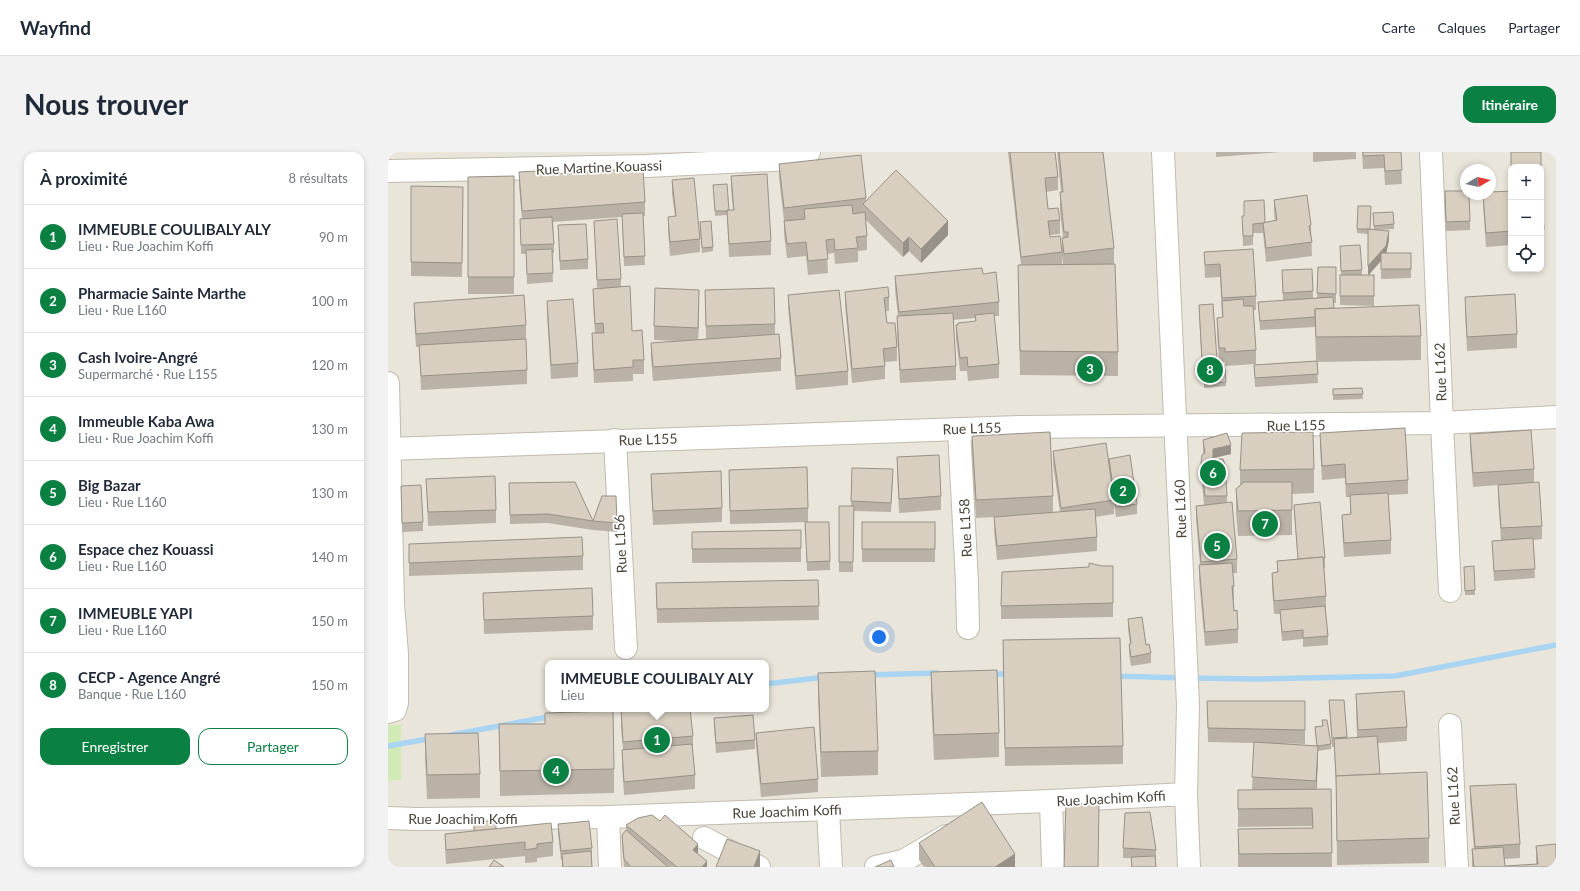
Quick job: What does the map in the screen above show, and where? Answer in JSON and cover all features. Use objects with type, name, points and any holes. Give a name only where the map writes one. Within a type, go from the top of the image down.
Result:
[{"type":"street","name":"Rue Martine Kouassi","points":[[388,171],[647,166],[792,159],[809,152]]},
{"type":"street","name":"Rue L160","points":[[1163,152],[1188,705],[1186,794],[1189,867]]},
{"type":"street","name":"Rue L162","points":[[1431,152],[1450,591]]},
{"type":"street","points":[[388,383],[393,604],[397,654],[397,703],[394,710],[388,712]]},
{"type":"street","name":"Rue L155","points":[[389,449],[1019,427],[1442,423],[1556,417]]},
{"type":"street","name":"Rue L158","points":[[959,429],[967,574],[968,628]]},
{"type":"street","name":"Rue L156","points":[[615,440],[626,648]]},
{"type":"street","name":"Rue L162","points":[[1450,725],[1457,867]]},
{"type":"street","name":"Rue Joachim Koffi","points":[[388,818],[608,817],[828,810],[1186,794]]},
{"type":"street","points":[[1051,801],[1053,867]]},
{"type":"street","points":[[828,810],[831,867]]},
{"type":"street","points":[[608,817],[610,867]]},
{"type":"street","points":[[876,867],[903,861],[956,831]]},
{"type":"street","points":[[704,838],[759,867]]},
{"type":"shaded area","points":[[388,152],[1556,152],[1556,867],[388,867],[388,781],[401,780],[401,725],[388,725]]},
{"type":"shaded area","points":[[407,152],[465,152],[407,154]]},
{"type":"green space","points":[[388,725],[401,725],[401,780],[388,781]]},
{"type":"building","points":[[1010,152],[1055,152],[1058,177],[1045,178],[1048,209],[1058,208],[1060,220],[1048,221],[1050,237],[1060,236],[1062,252],[1021,257]]},
{"type":"building","points":[[1059,152],[1103,152],[1114,248],[1064,254],[1062,238],[1068,237],[1068,232],[1064,232],[1060,192],[1063,192]]},
{"type":"building","points":[[1363,152],[1401,152],[1402,170],[1385,171],[1384,155],[1363,156]]},
{"type":"building","points":[[1511,152],[1541,152],[1541,164],[1511,164]]},
{"type":"building","points":[[861,155],[866,198],[784,208],[779,164]]},
{"type":"building","points":[[643,168],[645,202],[522,211],[519,172],[555,170],[555,174]]},
{"type":"building","points":[[896,170],[948,221],[921,249],[909,237],[903,243],[863,204]]},
{"type":"building","points":[[767,174],[771,241],[729,244],[727,210],[734,210],[731,176]]},
{"type":"building","points":[[514,176],[514,277],[468,277],[468,177]]},
{"type":"building","points":[[694,178],[700,239],[670,242],[668,217],[676,216],[672,180]]},
{"type":"building","points":[[727,184],[729,210],[715,211],[713,185]]},
{"type":"building","points":[[411,186],[463,187],[462,263],[411,262]]},
{"type":"building","points":[[1445,191],[1460,191],[1460,200],[1469,200],[1470,221],[1446,222]]},
{"type":"building","points":[[1508,191],[1508,231],[1486,233],[1483,200],[1496,200],[1496,192]]},
{"type":"building","points":[[1307,195],[1311,225],[1309,226],[1312,242],[1266,248],[1263,223],[1277,220],[1274,200]]},
{"type":"building","points":[[1264,200],[1265,222],[1253,224],[1253,236],[1243,236],[1242,216],[1244,216],[1244,201]]},
{"type":"building","points":[[852,205],[853,214],[865,212],[867,236],[856,237],[858,248],[835,250],[834,239],[826,240],[828,259],[808,261],[806,242],[787,244],[784,221],[805,219],[804,209]]},
{"type":"building","points":[[1358,206],[1371,206],[1370,229],[1357,229]]},
{"type":"building","points":[[1393,212],[1394,224],[1374,226],[1373,213]]},
{"type":"building","points":[[643,213],[645,256],[624,257],[622,214]]},
{"type":"building","points":[[552,217],[554,244],[521,245],[520,219]]},
{"type":"building","points":[[617,219],[621,279],[597,280],[594,221]]},
{"type":"building","points":[[711,221],[713,247],[702,248],[700,222]]},
{"type":"building","points":[[586,224],[588,259],[560,261],[558,225]]},
{"type":"building","points":[[1368,229],[1389,231],[1386,246],[1368,266]]},
{"type":"building","points":[[1360,245],[1362,270],[1341,271],[1340,246]]},
{"type":"building","points":[[552,249],[553,273],[527,274],[526,250]]},
{"type":"building","points":[[1253,249],[1256,296],[1222,298],[1220,264],[1205,265],[1204,252]]},
{"type":"building","points":[[1381,253],[1411,253],[1411,269],[1381,269]]},
{"type":"building","points":[[1115,264],[1118,352],[1020,351],[1018,265]]},
{"type":"building","points":[[1318,267],[1336,267],[1336,294],[1317,293]]},
{"type":"building","points":[[982,268],[983,274],[996,272],[999,302],[899,312],[895,276]]},
{"type":"building","points":[[1312,269],[1313,291],[1283,293],[1282,270]]},
{"type":"building","points":[[1340,275],[1374,275],[1374,296],[1340,296]]},
{"type":"building","points":[[630,286],[632,331],[642,330],[644,360],[633,360],[633,367],[594,370],[592,333],[604,333],[603,323],[595,324],[593,289]]},
{"type":"building","points":[[888,287],[889,297],[884,298],[887,323],[895,323],[897,347],[883,349],[885,366],[852,369],[845,292]]},
{"type":"building","points":[[655,288],[699,290],[698,328],[654,326]]},
{"type":"building","points":[[774,288],[775,324],[706,326],[705,290]]},
{"type":"building","points":[[839,290],[848,371],[796,376],[788,295]]},
{"type":"building","points":[[1515,294],[1517,334],[1467,337],[1465,297]]},
{"type":"building","points":[[524,295],[526,325],[416,334],[414,303]]},
{"type":"building","points":[[1333,297],[1334,308],[1315,309],[1315,317],[1260,321],[1258,302]]},
{"type":"building","points":[[573,299],[578,363],[551,365],[547,301]]},
{"type":"building","points":[[1243,299],[1244,306],[1253,306],[1256,350],[1225,352],[1225,348],[1219,348],[1217,318],[1223,317],[1222,301]]},
{"type":"building","points":[[1213,304],[1217,359],[1202,360],[1199,305]]},
{"type":"building","points":[[1419,305],[1421,336],[1316,337],[1315,309]]},
{"type":"building","points":[[953,313],[956,366],[900,370],[897,316]]},
{"type":"building","points":[[994,313],[999,364],[968,367],[967,357],[960,358],[956,325],[958,325],[958,323],[976,321],[975,315]]},
{"type":"building","points":[[779,334],[781,358],[653,367],[651,343]]},
{"type":"building","points":[[526,339],[527,370],[421,376],[419,345]]},
{"type":"building","points":[[1317,361],[1318,374],[1255,378],[1254,365]]},
{"type":"building","points":[[1225,369],[1226,382],[1204,383],[1204,370]]},
{"type":"building","points":[[1362,388],[1363,394],[1333,395],[1333,389]]},
{"type":"building","points":[[1405,428],[1408,480],[1346,484],[1345,464],[1322,466],[1320,433]]},
{"type":"building","points":[[1531,430],[1534,469],[1473,473],[1470,434]]},
{"type":"building","points":[[1050,432],[1053,496],[976,500],[972,436]]},
{"type":"building","points":[[1313,432],[1314,469],[1240,470],[1242,433]]},
{"type":"building","points":[[1227,433],[1231,445],[1213,449],[1213,460],[1223,459],[1225,465],[1227,496],[1205,496],[1201,463],[1202,455],[1205,453],[1203,440]]},
{"type":"building","points":[[1106,443],[1114,500],[1061,508],[1053,451]]},
{"type":"building","points":[[939,455],[941,496],[899,499],[897,457]]},
{"type":"building","points":[[1130,455],[1137,504],[1116,507],[1109,459]]},
{"type":"building","points":[[807,467],[808,508],[730,511],[729,470]]},
{"type":"building","points":[[852,468],[893,469],[891,503],[851,501]]},
{"type":"building","points":[[721,471],[722,508],[653,511],[651,474]]},
{"type":"building","points":[[495,476],[496,510],[428,512],[426,479]]},
{"type":"building","points":[[575,482],[593,521],[548,514],[510,515],[509,483]]},
{"type":"building","points":[[1244,482],[1292,482],[1292,510],[1238,511],[1236,489]]},
{"type":"building","points":[[1539,482],[1542,526],[1501,528],[1498,485]]},
{"type":"building","points":[[421,485],[423,522],[402,523],[401,486]]},
{"type":"building","points":[[1388,493],[1391,540],[1344,543],[1342,515],[1351,514],[1350,495]]},
{"type":"building","points":[[602,496],[616,496],[617,523],[593,521]]},
{"type":"building","points":[[1232,502],[1237,559],[1201,562],[1196,506]]},
{"type":"building","points":[[1320,502],[1325,558],[1298,559],[1294,505]]},
{"type":"building","points":[[839,506],[854,506],[853,562],[839,562]]},
{"type":"building","points":[[1095,509],[1097,537],[997,546],[994,517]]},
{"type":"building","points":[[805,522],[829,522],[830,561],[807,562]]},
{"type":"building","points":[[862,522],[935,522],[935,549],[862,549]]},
{"type":"building","points":[[801,530],[801,548],[692,549],[692,532]]},
{"type":"building","points":[[582,537],[583,556],[409,563],[409,544]]},
{"type":"building","points":[[1533,538],[1535,569],[1494,571],[1492,541]]},
{"type":"building","points":[[1323,557],[1326,596],[1274,601],[1272,573],[1278,572],[1277,561]]},
{"type":"building","points":[[1089,563],[1102,566],[1113,566],[1113,603],[1001,606],[1002,572],[1089,567]]},
{"type":"building","points":[[1232,563],[1234,611],[1237,610],[1238,629],[1205,632],[1199,565]]},
{"type":"building","points":[[1474,566],[1475,590],[1465,591],[1464,567]]},
{"type":"building","points":[[818,580],[819,606],[657,609],[656,583]]},
{"type":"building","points":[[592,588],[593,616],[484,620],[483,593]]},
{"type":"building","points":[[1325,606],[1328,636],[1303,638],[1303,630],[1282,632],[1280,610]]},
{"type":"building","points":[[1142,617],[1146,645],[1149,644],[1151,653],[1131,657],[1128,619]]},
{"type":"building","points":[[1120,638],[1123,746],[1005,748],[1003,640]]},
{"type":"building","points":[[997,670],[999,733],[934,735],[931,672]]},
{"type":"building","points":[[875,671],[878,751],[821,752],[818,673]]},
{"type":"building","points":[[1404,691],[1407,727],[1358,730],[1356,694]]},
{"type":"building","points":[[1329,700],[1344,700],[1347,737],[1332,738]]},
{"type":"building","points":[[1207,701],[1305,701],[1305,730],[1208,728]]},
{"type":"building","points":[[613,712],[614,769],[500,771],[499,724],[545,724],[545,713]]},
{"type":"building","points":[[621,712],[690,712],[693,736],[623,742]]},
{"type":"building","points":[[753,715],[755,740],[716,743],[714,718]]},
{"type":"building","points":[[1322,720],[1327,720],[1331,744],[1317,746],[1315,727],[1323,726]]},
{"type":"building","points":[[814,727],[818,779],[761,784],[756,733]]},
{"type":"building","points":[[478,733],[480,774],[427,775],[425,734]]},
{"type":"building","points":[[1377,736],[1380,774],[1336,776],[1334,739]]},
{"type":"building","points":[[1254,742],[1318,746],[1316,781],[1252,777]]},
{"type":"building","points":[[692,744],[695,775],[624,782],[622,750]]},
{"type":"building","points":[[1427,772],[1429,838],[1337,841],[1336,776]]},
{"type":"building","points":[[1516,784],[1520,844],[1475,847],[1470,786]]},
{"type":"building","points":[[1331,789],[1332,853],[1239,854],[1238,829],[1313,828],[1312,808],[1238,809],[1238,790]]},
{"type":"building","points":[[982,802],[1015,854],[995,867],[935,867],[919,843]]},
{"type":"building","points":[[1066,803],[1099,804],[1098,867],[1064,867]]},
{"type":"building","points":[[1150,812],[1156,850],[1123,848],[1125,813]]},
{"type":"building","points":[[652,815],[660,821],[665,815],[698,844],[693,850],[707,861],[702,867],[677,867],[626,825],[638,818]]},
{"type":"building","points":[[474,821],[496,821],[496,829],[474,831]]},
{"type":"building","points":[[589,821],[592,848],[561,851],[558,824]]},
{"type":"building","points":[[551,823],[553,842],[537,844],[537,848],[525,850],[525,842],[446,850],[445,834]]},
{"type":"building","points":[[626,830],[668,867],[631,867],[624,859],[622,835]]},
{"type":"building","points":[[727,839],[760,851],[754,867],[716,867]]},
{"type":"building","points":[[1556,844],[1556,867],[1474,867],[1472,849],[1503,847],[1505,866],[1538,864],[1536,846]]},
{"type":"building","points":[[591,851],[592,867],[563,867],[562,854]]},
{"type":"building","points":[[1155,856],[1156,867],[1132,867],[1131,857]]},
{"type":"building","points":[[494,860],[504,867],[489,867]]},
{"type":"building","points":[[891,860],[894,867],[875,867]]},
{"type":"waterway","points":[[1191,678],[1256,679],[1395,676],[1556,645]]},
{"type":"waterway","points":[[867,675],[937,673]]},
{"type":"waterway","points":[[991,674],[1011,674]]},
{"type":"waterway","points":[[1115,676],[1183,678]]},
{"type":"waterway","points":[[769,684],[825,677]]},
{"type":"waterway","points":[[571,713],[577,712]]},
{"type":"waterway","points":[[451,735],[553,716]]},
{"type":"waterway","points":[[388,746],[433,738]]},
{"type":"place","name":"Cash Ivoire-Angré","points":[[1090,369]]},
{"type":"place","name":"CECP - Agence Angré","points":[[1210,370]]},
{"type":"place","name":"Espace chez Kouassi","points":[[1213,473]]},
{"type":"place","name":"Pharmacie Sainte Marthe","points":[[1123,491]]},
{"type":"place","name":"IMMEUBLE YAPI","points":[[1265,524]]},
{"type":"place","name":"Big Bazar","points":[[1217,546]]},
{"type":"place","name":"IMMEUBLE COULIBALY ALY","points":[[657,740]]},
{"type":"place","name":"Immeuble Kaba Awa","points":[[556,771]]}]
